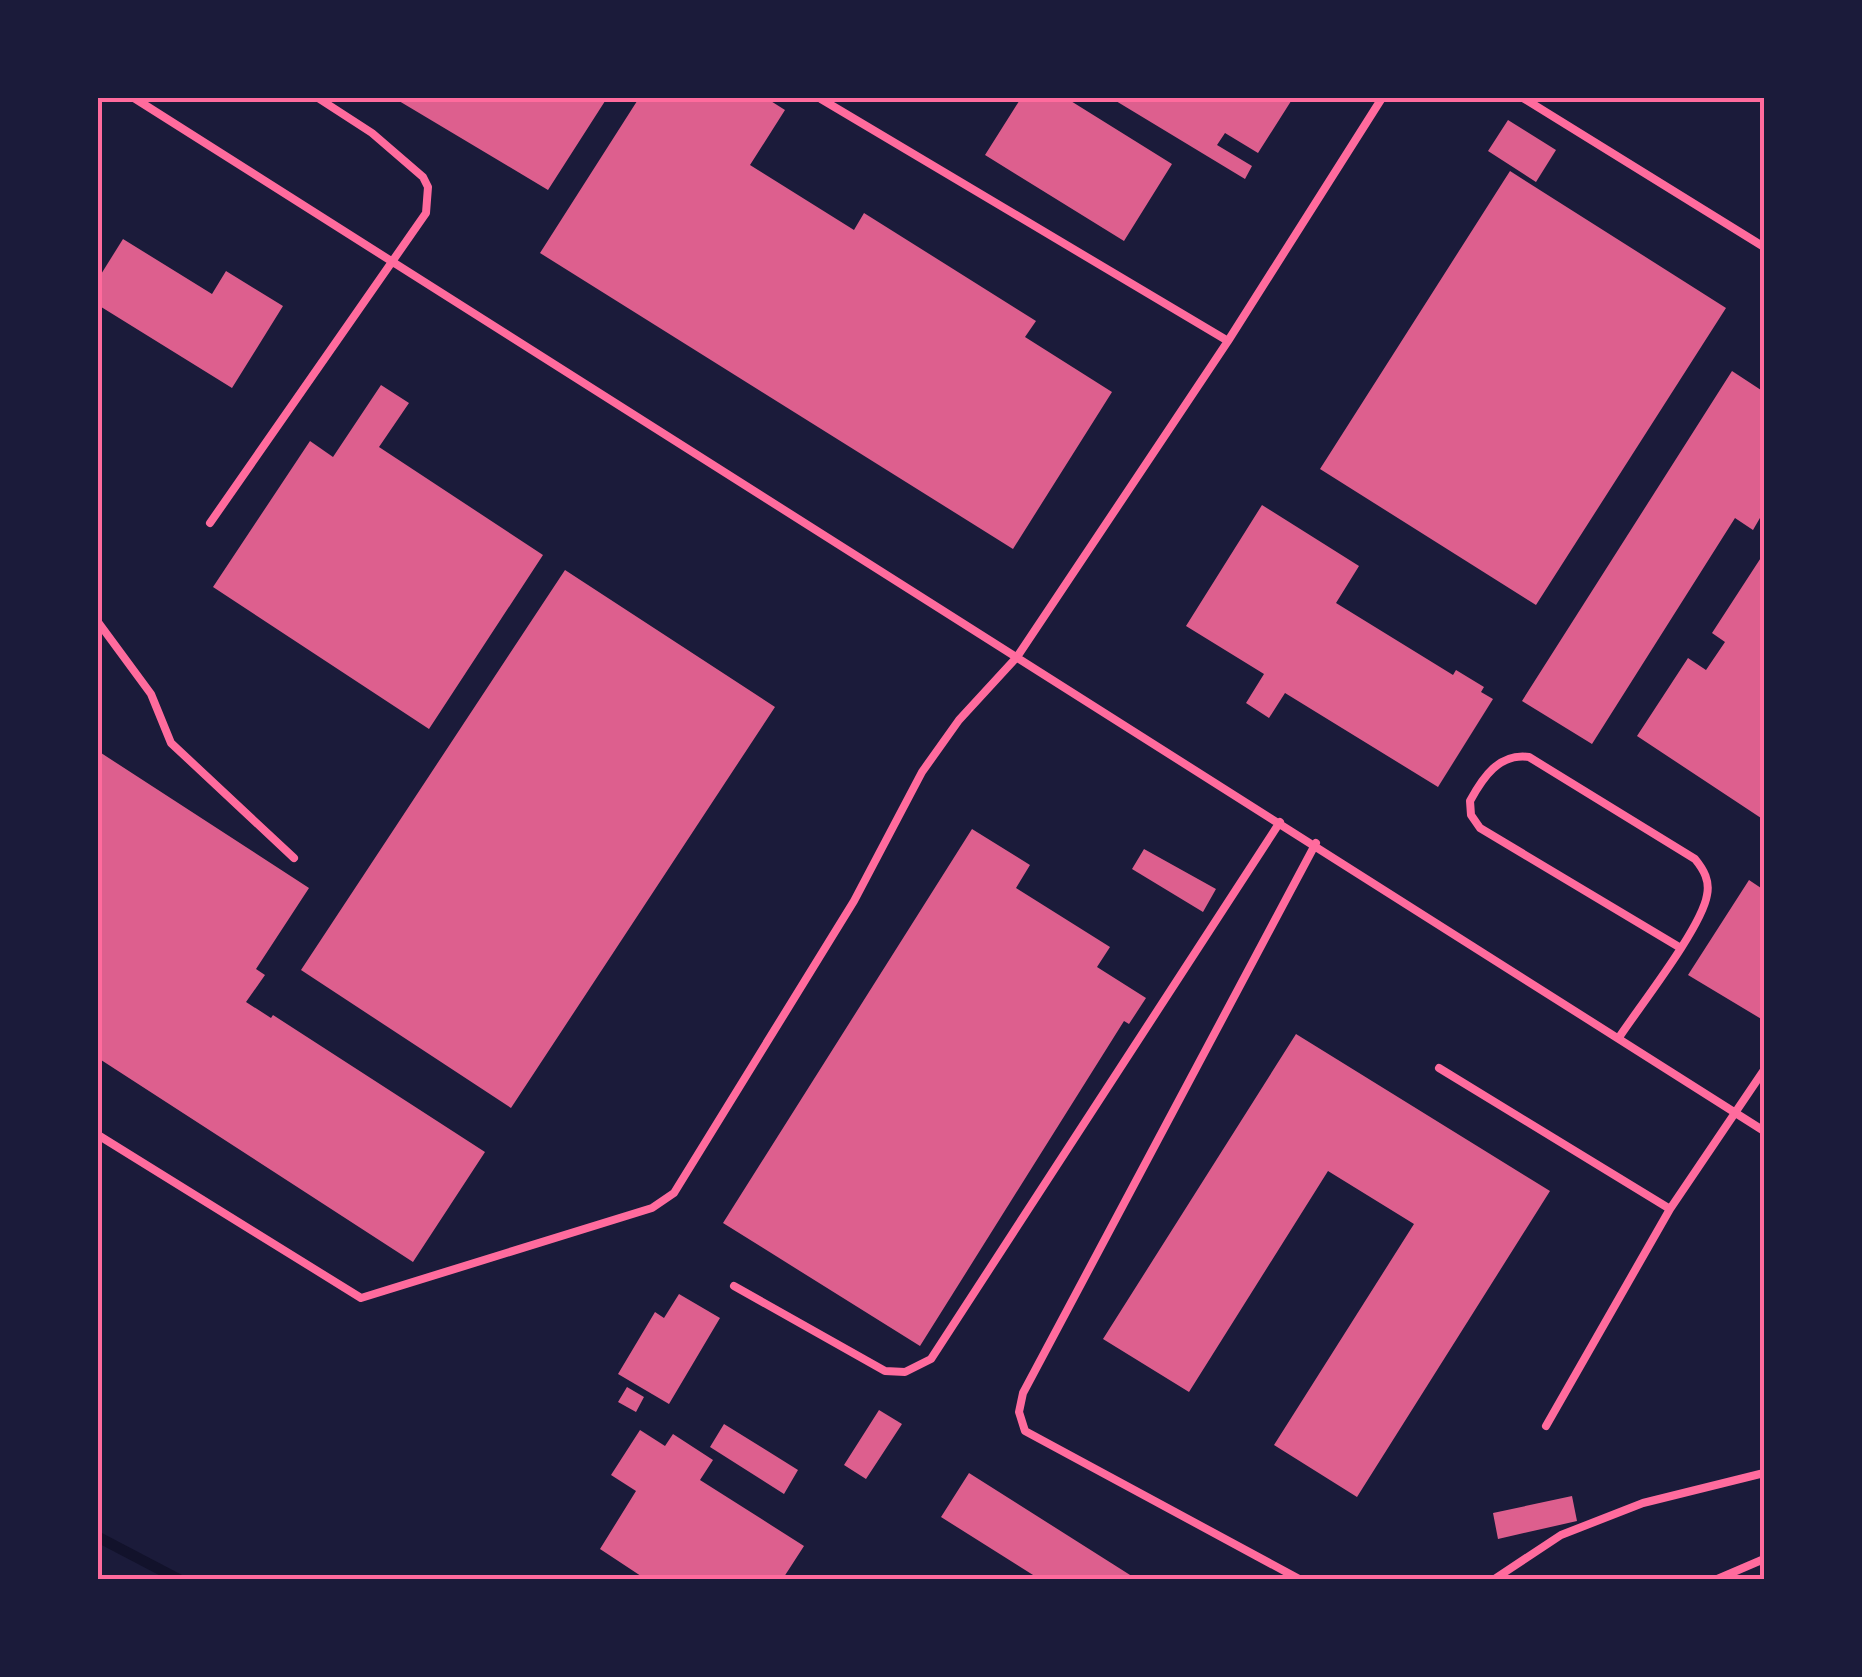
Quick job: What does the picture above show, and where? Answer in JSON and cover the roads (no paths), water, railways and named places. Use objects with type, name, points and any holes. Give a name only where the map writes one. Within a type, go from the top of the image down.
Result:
[{"type":"lane","points":[[134,98],[1316,843],[1764,1131]]},
{"type":"lane","points":[[210,522],[426,212],[428,186],[423,177],[372,132],[318,98]]},
{"type":"lane","points":[[98,1135],[361,1298],[652,1208],[674,1193],[854,901],[922,772],[959,720],[1017,656],[1228,341],[1382,98]]},
{"type":"lane","points":[[1522,98],[1764,248]]},
{"type":"lane","points":[[821,99],[1228,341]]},
{"type":"lane","points":[[98,622],[150,694],[171,742],[294,858]]},
{"type":"lane","points":[[1620,1036],[1679,947],[1707,900],[1708,884],[1695,859],[1529,757],[1513,755],[1500,761],[1470,801],[1471,814],[1480,828],[1679,947]]},
{"type":"lane","points":[[734,1286],[886,1371],[905,1372],[931,1359],[1280,822]]},
{"type":"lane","points":[[1301,1580],[1025,1431],[1018,1412],[1032,1376],[1316,843]]},
{"type":"lane","points":[[1439,1068],[1670,1209]]},
{"type":"lane","points":[[1546,1426],[1670,1209],[1738,1114],[1764,1070]]},
{"type":"lane","points":[[1493,1580],[1561,1534],[1642,1503],[1764,1473]]},
{"type":"lane","points":[[1715,1580],[1764,1559]]},
{"type":"waterway","points":[[98,1537],[180,1580]]}]
